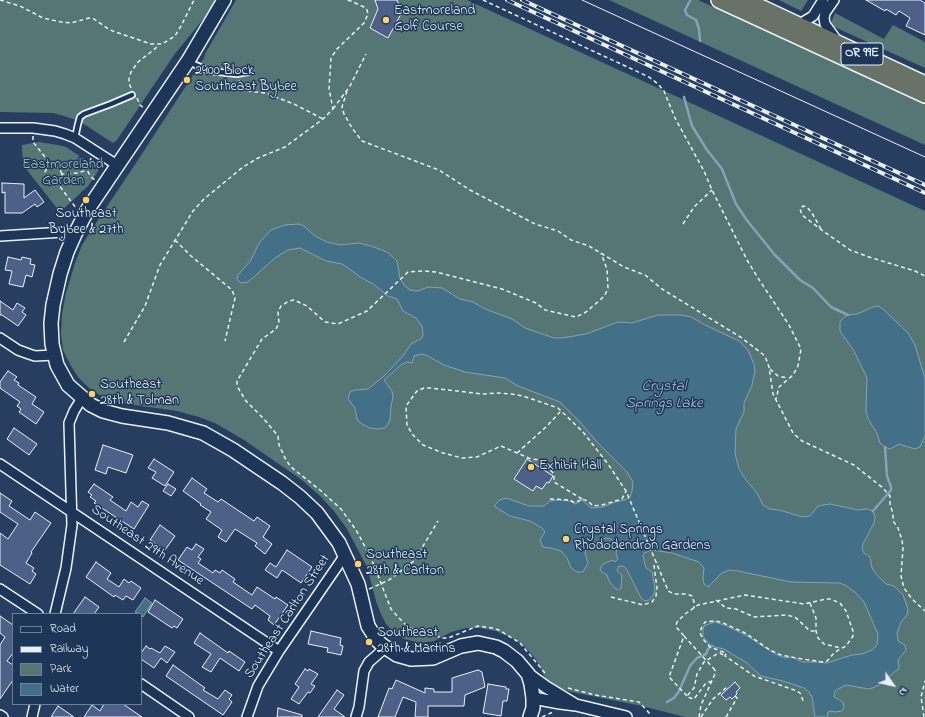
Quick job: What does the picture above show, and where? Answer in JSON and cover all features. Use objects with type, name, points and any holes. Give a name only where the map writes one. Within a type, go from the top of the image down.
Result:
[{"type":"highway","name":"OR 99E","points":[[719,0],[925,95]]},
{"type":"highway","name":"OR 99E","points":[[744,0],[925,84]]},
{"type":"main road","points":[[224,0],[188,61],[84,216],[67,252],[53,305],[51,332],[54,355],[61,374],[68,385],[91,405],[113,414],[182,426],[203,433],[222,443],[282,483],[309,505],[326,524],[345,555],[361,594],[368,626],[376,640],[385,648],[398,655],[411,659],[433,658],[468,644],[478,643],[486,644],[504,651],[513,657],[528,674],[533,698],[533,708],[530,717]]},
{"type":"street","points":[[798,24],[812,16],[829,1]]},
{"type":"street","points":[[829,1],[825,12],[825,24],[839,43]]},
{"type":"street","points":[[0,128],[33,128],[55,131],[74,138],[117,165]]},
{"type":"street","points":[[0,236],[64,232],[75,234]]},
{"type":"street","points":[[0,338],[18,350],[35,356],[54,355]]},
{"type":"street","points":[[55,613],[70,543],[72,512],[69,428],[74,411],[82,398]]},
{"type":"street","name":"Southeast 29th Avenue","points":[[0,464],[279,651]]},
{"type":"street","name":"Southeast Carlton Street","points":[[247,717],[258,686],[279,651],[345,555]]},
{"type":"street","points":[[0,589],[36,613]]},
{"type":"street","points":[[356,717],[364,675],[369,662],[385,648]]},
{"type":"street","points":[[528,674],[576,705]]},
{"type":"street","points":[[142,685],[189,717]]},
{"type":"street","points":[[533,698],[576,705],[626,717]]},
{"type":"street","points":[[32,717],[35,705]]},
{"type":"lane","points":[[188,61],[209,71],[238,74],[248,72]]},
{"type":"lane","points":[[74,138],[80,117],[84,114],[133,94]]},
{"type":"path","points":[[0,0],[20,6],[43,18],[61,22],[71,23],[90,18],[94,19],[110,30],[151,44],[162,44],[175,36],[194,0]]},
{"type":"path","points":[[333,109],[330,89],[331,58],[337,49],[364,23],[368,14],[368,10],[364,7],[346,0]]},
{"type":"path","points":[[483,0],[649,77],[664,91],[685,138],[704,171],[712,190],[758,278],[789,325],[801,350],[798,366],[780,387],[776,399]]},
{"type":"path","points":[[132,88],[129,84],[131,72],[138,62],[156,48],[156,44]]},
{"type":"path","points":[[366,54],[347,92],[342,107],[344,114],[352,128],[362,141],[439,170],[470,190],[535,224],[558,231],[571,240],[583,243],[624,267],[645,275],[662,289],[742,338],[765,356],[770,369],[773,394],[793,433],[802,441],[854,465],[883,488],[890,496],[890,504],[894,521],[902,540],[903,548],[901,576],[904,588],[925,611]]},
{"type":"path","points":[[238,74],[241,85],[247,91],[265,93],[294,104],[323,119]]},
{"type":"path","points":[[124,342],[145,306],[160,266],[193,212],[204,199],[229,178],[258,158],[285,146],[323,119],[347,92]]},
{"type":"path","points":[[133,94],[140,105],[152,114]]},
{"type":"path","points":[[33,128],[33,142],[50,166]]},
{"type":"path","points":[[95,151],[87,170],[91,177],[104,186]]},
{"type":"path","points":[[50,166],[56,166],[61,170],[62,174]]},
{"type":"path","points":[[50,166],[47,168],[47,179],[56,181],[61,178],[62,174]]},
{"type":"path","points":[[62,174],[87,170]]},
{"type":"path","points":[[56,181],[69,200],[84,216]]},
{"type":"path","points":[[683,224],[694,207],[712,190]]},
{"type":"path","points":[[821,229],[812,213],[807,207],[803,206],[800,209],[802,215],[821,229],[850,250],[915,271],[925,276]]},
{"type":"path","points":[[175,240],[232,290],[235,298],[225,341]]},
{"type":"path","points":[[548,677],[520,643],[499,630],[478,626],[448,638],[414,630],[406,626],[391,609],[361,539],[341,509],[291,467],[279,445],[278,436],[264,418],[246,400],[237,386],[240,375],[257,346],[262,339],[276,329],[279,323],[278,312],[285,302],[294,300],[307,306],[325,322],[338,324],[367,311],[408,272],[418,270],[436,272],[502,290],[536,303],[545,310],[576,317],[586,312],[607,292],[607,269],[601,253]]},
{"type":"path","points":[[770,369],[778,376],[786,378],[790,377]]},
{"type":"path","points":[[626,491],[622,499],[593,506],[588,501],[554,482],[554,474],[539,460],[500,446],[477,457],[462,458],[443,453],[423,445],[412,434],[407,425],[406,406],[417,391],[424,388],[483,394],[510,394],[523,396],[548,406],[554,406],[583,432],[608,464],[626,491],[668,591],[674,594],[687,594],[692,596],[694,608]]},
{"type":"path","points":[[517,453],[546,427],[560,411]]},
{"type":"path","points":[[550,499],[570,500],[575,503],[582,499]]},
{"type":"path","points":[[361,594],[405,569],[414,561],[438,521]]},
{"type":"path","points":[[611,597],[643,605],[652,602],[656,596],[657,588],[654,566],[657,562]]},
{"type":"path","points":[[700,717],[701,705],[712,682],[715,670],[677,628],[676,625],[685,614],[698,605],[745,595],[798,603],[810,603],[830,599],[840,603],[846,611],[853,631],[853,636],[849,643],[827,661],[823,662],[788,656],[770,650],[745,633],[721,622],[705,622],[701,629],[701,635],[707,645],[726,653],[725,656]]},
{"type":"path","points":[[716,600],[726,608],[754,617],[786,615],[795,617],[810,631],[816,631]]},
{"type":"path","points":[[810,603],[816,618],[816,631],[818,638],[824,644],[841,648]]},
{"type":"path","points":[[684,636],[669,677],[687,696],[694,699],[706,683],[712,682]]},
{"type":"path","points":[[687,696],[694,688],[697,674],[704,662],[720,653],[754,676],[800,693],[804,703]]},
{"type":"path","points":[[924,717],[921,697],[925,681]]},
{"type":"path","points":[[700,717],[713,699],[727,687],[728,688]]},
{"type":"path","points":[[568,688],[596,695],[639,702],[651,714]]},
{"type":"path","points":[[726,717],[737,698],[735,696]]},
{"type":"green space","points":[[0,0],[215,0],[205,17],[174,55],[117,140],[113,143],[79,121],[64,116],[53,113],[0,112]]},
{"type":"green space","name":"Eastmoreland Golf Course","points":[[236,0],[467,0],[925,211],[925,717],[685,717],[562,689],[550,682],[544,676],[537,661],[528,650],[516,640],[496,631],[480,628],[466,628],[451,632],[434,641],[421,643],[404,639],[393,632],[386,624],[376,601],[367,567],[347,529],[334,511],[302,480],[244,440],[215,423],[177,411],[121,403],[106,399],[90,389],[78,377],[63,350],[61,334],[62,314],[66,293],[82,245],[204,58]]},
{"type":"green space","points":[[609,0],[698,0],[925,104],[925,145]]},
{"type":"green space","points":[[779,0],[808,0],[801,11]]},
{"type":"green space","points":[[835,13],[884,39],[893,25],[925,42],[925,68],[830,25]]},
{"type":"green space","name":"Eastmoreland Garden","points":[[39,142],[66,147],[99,170],[88,186],[60,212],[23,165],[22,145]]},
{"type":"water","name":"Crystal Springs Lake","points":[[299,224],[304,226],[315,236],[327,242],[340,245],[359,243],[387,252],[397,261],[400,278],[404,285],[410,290],[418,291],[428,287],[442,288],[460,299],[473,302],[485,309],[512,319],[525,328],[554,338],[586,334],[618,322],[632,323],[658,315],[681,315],[691,317],[739,341],[748,350],[754,364],[755,371],[752,385],[744,403],[744,412],[736,429],[735,453],[739,469],[757,493],[763,505],[770,509],[803,517],[810,516],[818,506],[830,504],[858,510],[867,509],[873,511],[875,517],[874,523],[862,549],[864,553],[870,557],[872,568],[876,574],[886,584],[894,586],[903,595],[908,609],[907,615],[901,622],[897,633],[898,641],[905,645],[906,650],[898,660],[899,668],[879,685],[872,688],[869,689],[846,685],[838,689],[835,691],[834,697],[843,702],[844,708],[842,711],[830,711],[828,712],[827,717],[815,717],[812,697],[804,688],[761,676],[746,662],[724,649],[709,644],[703,636],[703,630],[704,626],[715,622],[747,636],[775,654],[785,658],[792,657],[802,662],[827,663],[852,655],[862,654],[872,650],[877,645],[878,634],[864,602],[855,592],[845,585],[839,583],[791,582],[729,570],[722,573],[708,587],[704,584],[704,568],[699,562],[672,553],[652,550],[644,553],[643,556],[646,568],[652,572],[655,589],[654,594],[649,600],[645,601],[641,598],[627,570],[623,566],[619,566],[617,571],[622,575],[621,588],[618,590],[609,581],[607,575],[601,571],[600,569],[603,564],[613,560],[615,562],[618,559],[616,554],[617,545],[611,539],[605,538],[587,546],[585,553],[588,563],[583,572],[577,572],[571,568],[567,558],[561,551],[543,547],[540,540],[545,532],[542,528],[530,521],[510,516],[494,506],[500,500],[506,498],[529,506],[544,506],[550,501],[560,500],[569,501],[576,504],[582,500],[591,508],[603,507],[625,500],[630,497],[632,491],[633,482],[627,472],[560,402],[518,386],[505,378],[465,372],[444,365],[422,354],[414,356],[412,363],[407,362],[402,364],[384,380],[392,391],[393,397],[390,420],[385,428],[370,428],[360,423],[357,419],[355,408],[348,399],[350,392],[368,389],[384,376],[403,356],[411,344],[422,338],[422,326],[416,318],[403,311],[397,299],[388,296],[347,267],[342,264],[326,261],[300,248],[288,250],[275,258],[248,282],[239,282],[237,279],[238,275],[251,260],[259,243],[271,230],[285,225]]},
{"type":"water","points":[[878,306],[908,333],[915,345],[925,379],[925,436],[920,447],[915,449],[899,444],[890,449],[880,443],[877,433],[868,419],[866,411],[867,378],[854,351],[840,331],[840,322],[843,318],[848,315],[857,314]]},
{"type":"water","points":[[145,598],[152,603],[143,617],[142,613],[135,612]]},
{"type":"building","name":"Eastmoreland Golf Course","points":[[375,0],[397,0],[402,12],[388,38],[370,28],[378,9]]},
{"type":"building","points":[[866,0],[920,0],[925,3],[925,35],[906,26],[910,18],[899,11],[896,15],[886,9],[885,11]]},
{"type":"building","points":[[2,183],[24,184],[24,198],[35,190],[44,202],[37,207],[35,204],[22,213],[5,213],[5,192],[2,193]]},
{"type":"building","points":[[8,257],[21,260],[22,257],[31,259],[30,264],[35,265],[32,277],[26,275],[23,287],[9,284],[12,271],[5,270]]},
{"type":"building","points":[[0,301],[13,310],[17,303],[25,308],[22,312],[26,315],[18,326],[0,315]]},
{"type":"building","points":[[8,371],[17,377],[14,380],[19,383],[18,385],[36,397],[32,404],[44,412],[36,424],[19,412],[21,409],[17,406],[20,402],[0,388],[0,382]]},
{"type":"building","points":[[14,428],[37,444],[29,455],[7,439]]},
{"type":"building","points":[[103,445],[133,455],[126,473],[108,467],[106,474],[95,470]]},
{"type":"building","points":[[154,459],[174,472],[165,486],[152,478],[156,472],[148,468]]},
{"type":"building","name":"Exhibit Hall","points":[[527,459],[553,476],[549,483],[547,482],[542,489],[536,486],[533,491],[514,479]]},
{"type":"building","points":[[192,478],[207,489],[204,493],[218,502],[221,499],[254,521],[257,517],[270,526],[263,537],[272,544],[265,554],[255,546],[257,543],[235,529],[226,542],[218,537],[222,530],[206,519],[211,512],[183,491]]},
{"type":"building","points":[[94,484],[113,497],[110,500],[126,511],[131,502],[138,507],[142,501],[149,505],[134,529],[94,503],[96,501],[90,497],[92,495],[88,492]]},
{"type":"building","points":[[168,484],[176,489],[171,496],[163,491]]},
{"type":"building","points":[[0,493],[12,501],[9,506],[30,520],[35,512],[51,523],[31,552],[32,553],[26,563],[34,568],[32,571],[36,574],[30,584],[0,565],[0,533],[8,539],[18,524],[0,512]]},
{"type":"building","points":[[160,525],[175,536],[165,550],[150,540]]},
{"type":"building","points":[[196,544],[204,549],[198,557],[201,559],[198,563],[213,573],[215,570],[220,573],[222,570],[235,579],[233,582],[252,595],[257,587],[275,599],[276,597],[288,605],[274,625],[268,620],[270,616],[255,605],[252,609],[178,560],[187,547],[192,550]]},
{"type":"building","points":[[287,550],[312,567],[301,583],[282,570],[277,578],[265,570],[270,563],[276,567]]},
{"type":"building","points":[[96,562],[111,573],[107,579],[119,587],[124,579],[129,583],[131,581],[141,588],[133,600],[126,596],[123,600],[115,595],[114,597],[86,577]]},
{"type":"building","points":[[85,597],[99,607],[95,613],[74,613]]},
{"type":"building","points":[[155,600],[183,619],[177,628],[174,626],[172,628],[148,612]]},
{"type":"building","points":[[0,616],[12,624],[12,654],[7,661],[12,664],[12,681],[0,699],[0,645],[5,637],[0,633]]},
{"type":"building","points":[[311,631],[341,638],[340,645],[343,646],[341,655],[327,652],[328,648],[308,644]]},
{"type":"building","points":[[200,633],[228,653],[229,651],[245,662],[239,671],[220,658],[211,672],[202,667],[211,654],[194,643]]},
{"type":"building","points":[[146,646],[160,653],[165,646],[175,652],[167,663],[161,658],[154,668],[142,660],[142,652]]},
{"type":"building","points":[[173,665],[205,688],[203,690],[218,699],[225,690],[232,695],[229,699],[232,702],[223,715],[166,676]]},
{"type":"building","points":[[305,669],[308,671],[309,669],[318,674],[311,684],[315,686],[310,693],[308,692],[299,704],[291,699],[299,687],[295,684]]},
{"type":"building","points":[[478,670],[482,672],[485,687],[465,695],[464,706],[428,706],[428,717],[415,717],[416,702],[403,697],[395,717],[378,717],[389,688],[392,689],[396,680],[425,693],[425,688],[434,689],[434,692],[452,692],[452,678]]},
{"type":"building","points":[[735,682],[740,688],[736,692],[737,694],[732,699],[730,697],[726,700],[721,695]]},
{"type":"building","points":[[488,684],[506,687],[506,689],[509,689],[507,701],[503,701],[501,716],[483,713]]},
{"type":"building","points":[[337,690],[344,695],[334,709],[345,717],[318,717]]},
{"type":"building","points":[[92,705],[100,711],[103,705],[124,705],[142,717],[84,717]]},
{"type":"building","points":[[58,706],[74,717],[51,717]]},
{"type":"building","points":[[278,708],[302,715],[302,717],[277,717]]},
{"type":"waterway","points":[[690,1],[685,10],[687,15],[696,20],[699,29],[700,41]]},
{"type":"waterway","points":[[684,97],[692,126],[707,150],[722,169],[736,204],[746,219],[774,254],[800,280],[813,288],[831,307],[848,315]]},
{"type":"waterway","points":[[873,511],[891,490],[887,476],[885,447]]},
{"type":"waterway","points":[[667,702],[674,698],[679,691],[690,666],[697,658],[706,654],[708,649],[712,646]]},
{"type":"tram line","points":[[582,0],[925,157]]},
{"type":"railway","points":[[507,0],[925,193]]},
{"type":"railway","points":[[522,0],[925,185]]},
{"type":"place","name":"Eastmoreland Golf Course","points":[[386,20]]},
{"type":"place","name":"2400 Block Southeast Bybee","points":[[187,80]]},
{"type":"place","name":"Southeast Bybee & 27th","points":[[86,200]]},
{"type":"place","name":"Southeast 28th & Tolman","points":[[92,394]]},
{"type":"place","name":"Exhibit Hall","points":[[531,467]]},
{"type":"place","name":"Crystal Springs Rhododendron Gardens","points":[[566,539]]},
{"type":"place","name":"Southeast 28th & Carlton","points":[[358,564]]},
{"type":"place","name":"Southeast 28th & Martins","points":[[369,642]]}]
